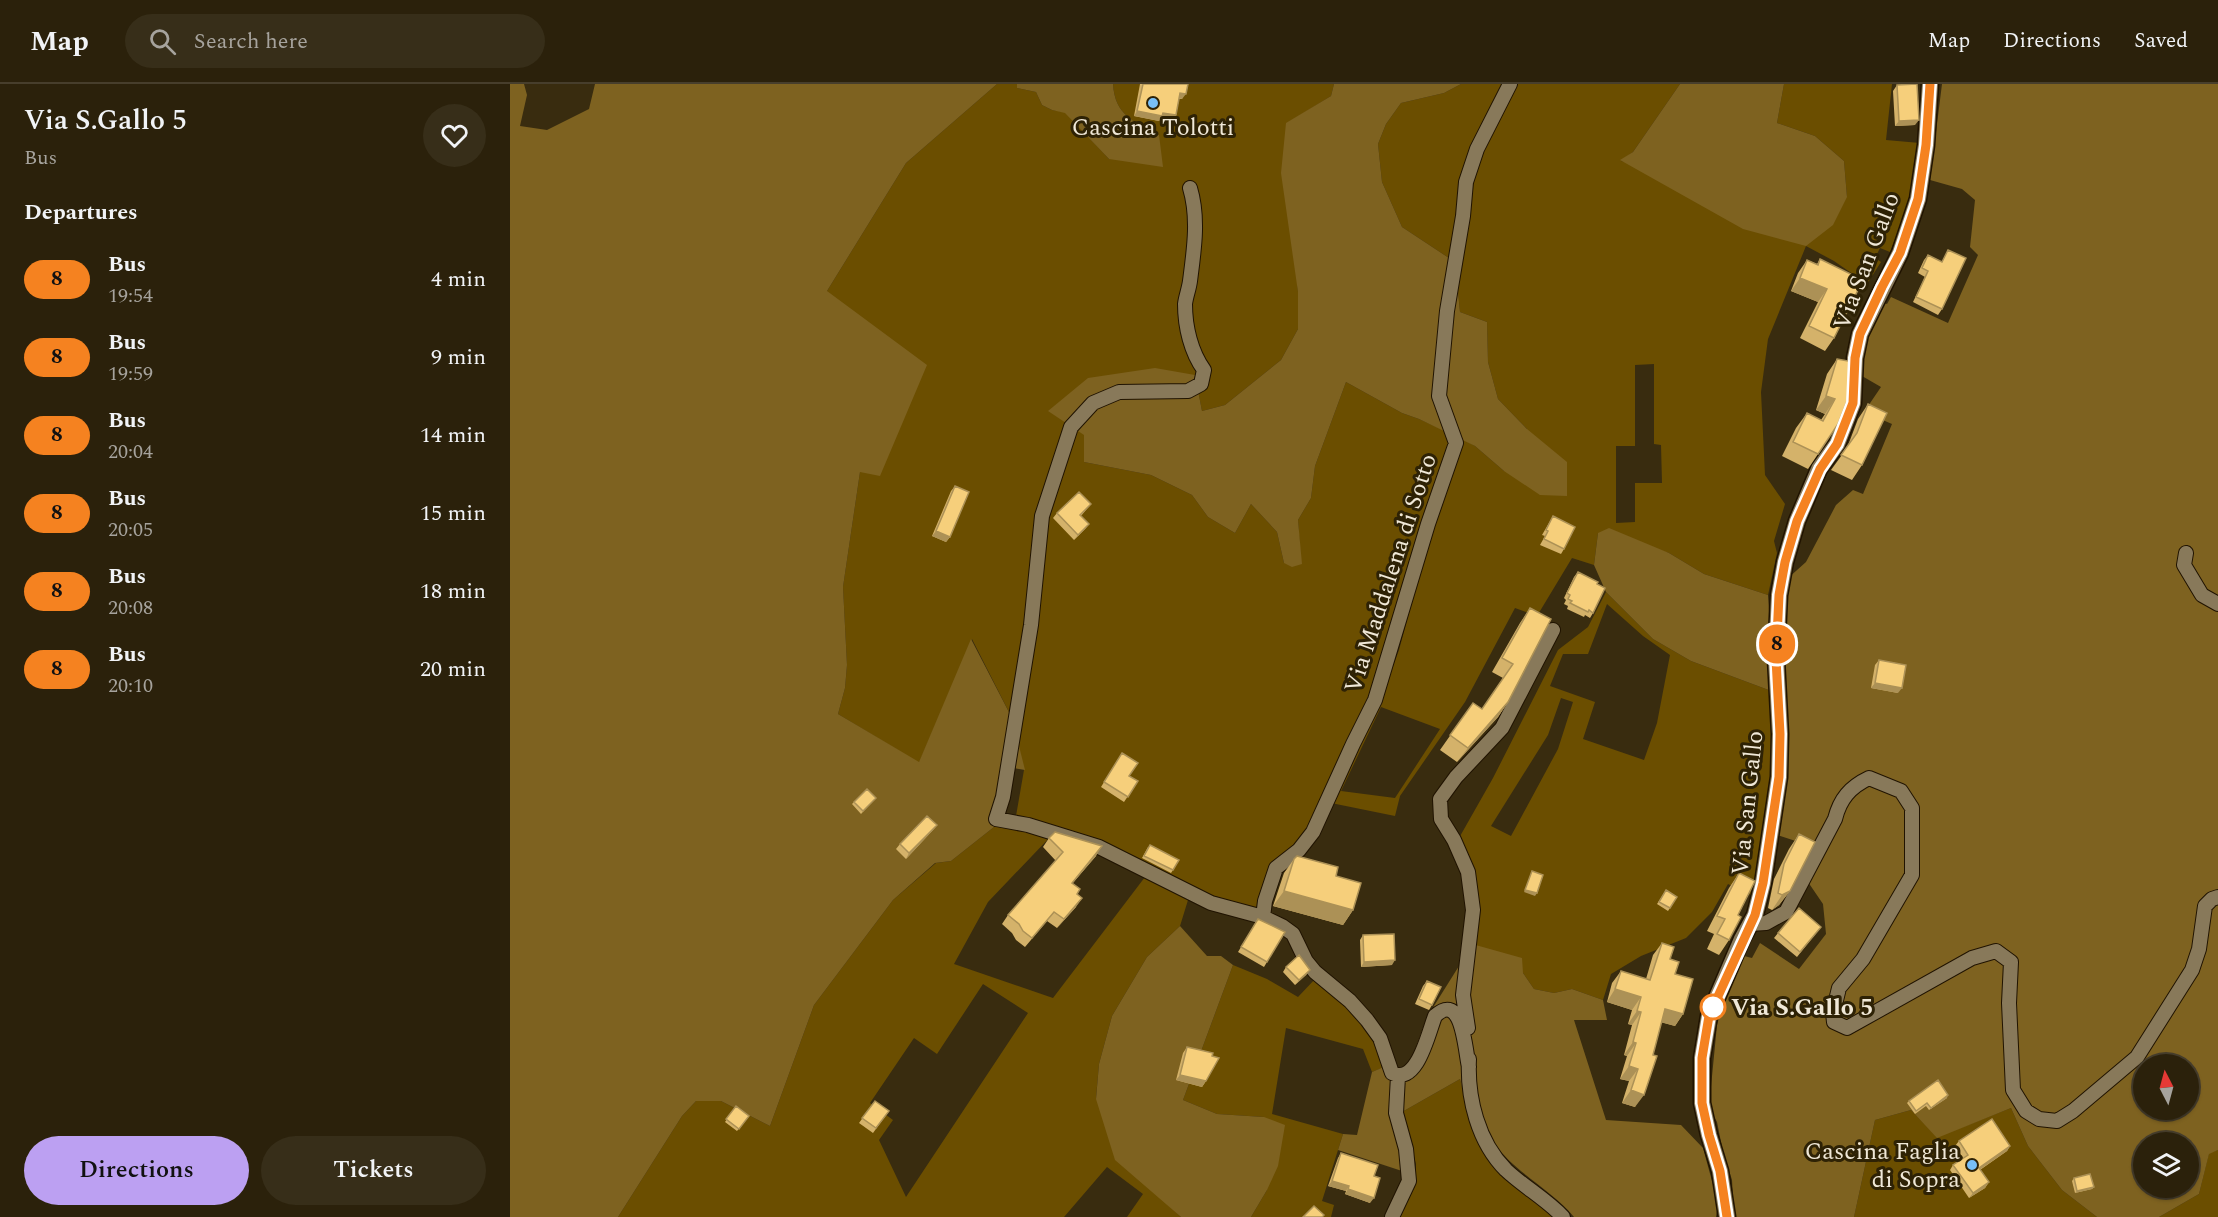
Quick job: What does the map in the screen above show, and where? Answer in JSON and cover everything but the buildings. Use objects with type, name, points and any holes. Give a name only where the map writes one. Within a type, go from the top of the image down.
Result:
[{"type":"street","name":"Via Maddalena di Sotto","points":[[1263,917],[1265,901],[1276,868],[1299,850],[1313,832],[1375,700],[1428,524],[1456,443],[1439,396],[1447,311],[1467,182],[1477,149],[1510,84]]},
{"type":"street","name":"Via San Gallo","points":[[1727,1217],[1720,1171],[1702,1103],[1702,1058],[1709,1016],[1757,908],[1763,883],[1779,777],[1780,734],[1776,659],[1779,595],[1785,562],[1797,521],[1820,469],[1837,444],[1850,413],[1855,391],[1855,358],[1860,334],[1900,253],[1918,199],[1926,145],[1930,84]]},
{"type":"street","points":[[1190,188],[1194,203],[1195,238],[1185,303],[1194,356],[1204,370],[1202,384],[1188,391],[1119,392],[1093,403],[1071,427],[1042,516],[1031,625],[1003,797],[996,819],[1028,825],[1092,844],[1210,903],[1263,917],[1282,926],[1293,934],[1306,961],[1315,972],[1350,1001],[1367,1020],[1380,1038],[1392,1073],[1398,1076],[1406,1075],[1415,1067],[1435,1017],[1464,987]]},
{"type":"street","points":[[2186,553],[2184,565],[2202,594],[2218,604]]},
{"type":"street","points":[[1554,630],[1502,728],[1456,777],[1440,800],[1441,819],[1454,840],[1468,872],[1473,910],[1464,987],[1470,1046],[1469,1083],[1477,1124],[1488,1146],[1506,1169],[1563,1217]]},
{"type":"street","points":[[1750,924],[1766,923],[1786,912],[1834,819],[1839,802],[1857,784],[1869,778],[1901,791],[1912,807],[1912,875],[1863,959],[1839,987],[1833,1013],[1834,1023],[1847,1028],[1972,958],[1996,951],[2011,962],[2009,1003],[2013,1090],[2026,1111],[2039,1119],[2057,1121],[2073,1111],[2137,1057],[2192,970],[2199,949],[2205,906],[2218,897]]},
{"type":"street","points":[[1440,1011],[1449,1010],[1456,1014],[1460,1021],[1469,1067]]},
{"type":"street","points":[[1392,1217],[1409,1180],[1406,1149],[1396,1113],[1398,1076]]},
{"type":"shaded area","points":[[510,84],[524,84],[527,95],[520,126],[547,130],[589,109],[595,84],[997,84],[906,163],[827,291],[927,365],[880,476],[860,472],[843,587],[847,665],[845,688],[838,714],[919,762],[971,639],[1012,718],[1025,770],[1001,766],[994,827],[951,861],[935,863],[893,900],[814,1005],[770,1126],[721,1101],[696,1101],[682,1116],[618,1217],[510,1217]]},
{"type":"shaded area","points":[[997,84],[1017,84],[1017,88],[1036,92],[1042,105],[1052,110],[1065,112],[1109,159],[1159,136],[1122,111],[1113,84],[1334,84],[1331,96],[1286,124],[1298,292],[1298,329],[1281,360],[1225,405],[1202,411],[1195,375],[1084,435],[1084,462],[1151,475],[1192,495],[1208,517],[1235,533],[1251,504],[1277,532],[1284,563],[1301,564],[1298,520],[1311,498],[1315,466],[1346,382],[1402,413],[1461,438],[1475,446],[1504,471],[1527,429],[1498,399],[1488,362],[1487,322],[1460,312],[1455,262],[1402,227],[1382,182],[1378,144],[1386,124],[1401,103],[1444,93],[1461,84],[1680,84],[1633,152],[1621,161],[1847,197],[1844,161],[1815,136],[1777,123],[1784,84],[1892,84],[1886,140],[1920,143],[1907,207],[1890,252],[1880,248],[1875,258],[1881,262],[1867,284],[1834,261],[1806,246],[1768,339],[1761,392],[1765,475],[1785,504],[1774,541],[1777,553],[1768,595],[1704,574],[1669,553],[1598,533],[1594,565],[1572,558],[1537,616],[1515,608],[1465,702],[1400,796],[1395,816],[1331,803],[1381,699],[1399,650],[1454,447],[1388,648],[1368,700],[1304,837],[1268,870],[1257,909],[1192,889],[1136,857],[1096,839],[1016,816],[1024,770],[1012,718],[972,639],[919,763],[838,714],[845,688],[847,665],[843,587],[860,472],[827,291],[906,163]],"holes":[[[1654,364],[1654,444],[1661,445],[1662,483],[1635,483],[1635,522],[1616,523],[1616,446],[1635,446],[1635,365]],[[1381,707],[1440,729],[1395,798],[1341,791]]]},
{"type":"shaded area","points":[[1017,84],[1113,84],[1122,111],[1134,121],[1159,135],[1163,167],[1109,159],[1065,113],[1042,105],[1036,92],[1017,88]]},
{"type":"shaded area","points":[[1334,84],[1461,84],[1444,93],[1401,103],[1386,124],[1378,144],[1382,182],[1402,227],[1455,262],[1460,312],[1487,322],[1488,362],[1498,399],[1527,429],[1567,462],[1567,496],[1540,495],[1504,471],[1475,446],[1402,413],[1346,382],[1315,466],[1311,498],[1298,520],[1302,564],[1292,567],[1284,563],[1277,532],[1251,504],[1235,533],[1208,517],[1192,495],[1151,475],[1084,462],[1084,435],[1048,411],[1088,378],[1155,368],[1195,375],[1202,411],[1225,405],[1281,360],[1298,329],[1298,292],[1281,173],[1286,123],[1331,96]]},
{"type":"shaded area","points":[[1680,84],[1784,84],[1777,123],[1815,136],[1844,161],[1847,197],[1833,225],[1806,246],[1743,229],[1620,160],[1633,152]]},
{"type":"shaded area","points":[[1942,84],[2218,84],[2218,1150],[2209,1154],[2199,1194],[2199,1132],[2133,1132],[2133,1198],[2192,1198],[2159,1217],[2097,1217],[2062,1190],[2028,1146],[2011,1108],[1937,1138],[1911,1110],[1875,1120],[1854,1217],[1734,1217],[1732,1180],[1717,1122],[1709,1107],[1717,1025],[1726,992],[1744,956],[1752,958],[1760,943],[1799,969],[1826,934],[1823,904],[1808,882],[1812,860],[1808,845],[1777,835],[1787,579],[1806,562],[1836,505],[1853,490],[1863,494],[1892,424],[1864,412],[1881,387],[1862,376],[1862,366],[1870,329],[1881,302],[1887,304],[1891,297],[1948,323],[1978,255],[1970,247],[1975,200],[1962,189],[1930,180]]},
{"type":"shaded area","points":[[1609,528],[1669,553],[1704,574],[1768,595],[1774,692],[1691,661],[1653,639],[1606,592],[1594,565],[1598,533]]},
{"type":"shaded area","points":[[1606,592],[1653,639],[1691,661],[1774,692],[1777,764],[1755,897],[1728,884],[1712,912],[1686,938],[1641,956],[1611,974],[1603,1000],[1572,989],[1554,993],[1534,989],[1523,973],[1472,944],[1459,838],[1493,778],[1558,650],[1588,627]],"holes":[[[1607,604],[1643,636],[1670,655],[1657,723],[1644,760],[1583,739],[1595,702],[1550,686],[1563,654],[1588,654]],[[1561,698],[1573,702],[1558,749],[1511,836],[1491,826],[1548,735]]]},
{"type":"shaded area","points":[[1011,825],[1052,835],[988,902],[954,964],[1053,998],[1145,877],[1188,900],[1180,926],[1147,957],[1112,1016],[1099,1064],[1096,1098],[1165,1202],[1181,1217],[1127,1217],[1143,1194],[1107,1167],[1064,1217],[618,1217],[682,1116],[696,1101],[721,1101],[770,1126],[814,1005],[893,900],[936,863],[951,861],[994,827]],"holes":[[[983,984],[1028,1013],[906,1197],[879,1140],[893,1120],[870,1103],[914,1038],[937,1054]]]},
{"type":"shaded area","points":[[1180,926],[1207,956],[1221,956],[1233,965],[1183,1100],[1217,1114],[1264,1117],[1285,1125],[1278,1166],[1251,1217],[1181,1217],[1115,1160],[1096,1099],[1099,1064],[1112,1016],[1147,957]]},
{"type":"shaded area","points":[[1472,944],[1522,958],[1523,973],[1534,989],[1554,993],[1572,989],[1603,1000],[1607,1020],[1574,1020],[1606,1120],[1681,1125],[1703,1148],[1718,1203],[1716,1217],[1574,1217],[1503,1154],[1493,1141],[1484,1122],[1471,1125],[1460,1079],[1402,1112],[1402,1171],[1338,1150],[1343,1134],[1357,1135],[1372,1072],[1393,1063],[1396,1070],[1409,1066],[1427,1017],[1459,966],[1460,955],[1471,956]]},
{"type":"shaded area","points":[[1233,965],[1267,979],[1298,997],[1316,978],[1350,1006],[1367,1027],[1373,1039],[1382,1068],[1372,1072],[1363,1049],[1286,1028],[1272,1114],[1343,1134],[1322,1201],[1334,1205],[1331,1217],[1251,1217],[1267,1190],[1264,1117],[1217,1114],[1183,1100]]},
{"type":"shaded area","points":[[1460,1079],[1471,1125],[1482,1148],[1503,1178],[1535,1200],[1554,1217],[1400,1217],[1415,1186],[1416,1164],[1402,1112]]},
{"type":"shaded area","points":[[2011,1108],[2028,1146],[2062,1190],[2097,1217],[1854,1217],[1875,1120],[1911,1110],[1937,1137]]},
{"type":"shaded area","points":[[2218,1150],[2218,1217],[2159,1217],[2192,1198],[2199,1198],[2209,1153]]},
{"type":"bus line","name":"8","points":[[1727,1217],[1720,1171],[1702,1103],[1702,1058],[1709,1016],[1742,939],[1755,915],[1773,824],[1779,777],[1780,734],[1776,659],[1779,595],[1785,562],[1797,521],[1820,469],[1837,444],[1850,413],[1855,391],[1855,358],[1860,334],[1900,253],[1918,199],[1926,145],[1930,84]]},
{"type":"place","name":"Cascina Tolotti","points":[[1153,103]]},
{"type":"place","name":"Via S.Gallo 5","points":[[1713,1007]]},
{"type":"place","name":"Cascina Faglia di Sopra","points":[[1972,1165]]}]
